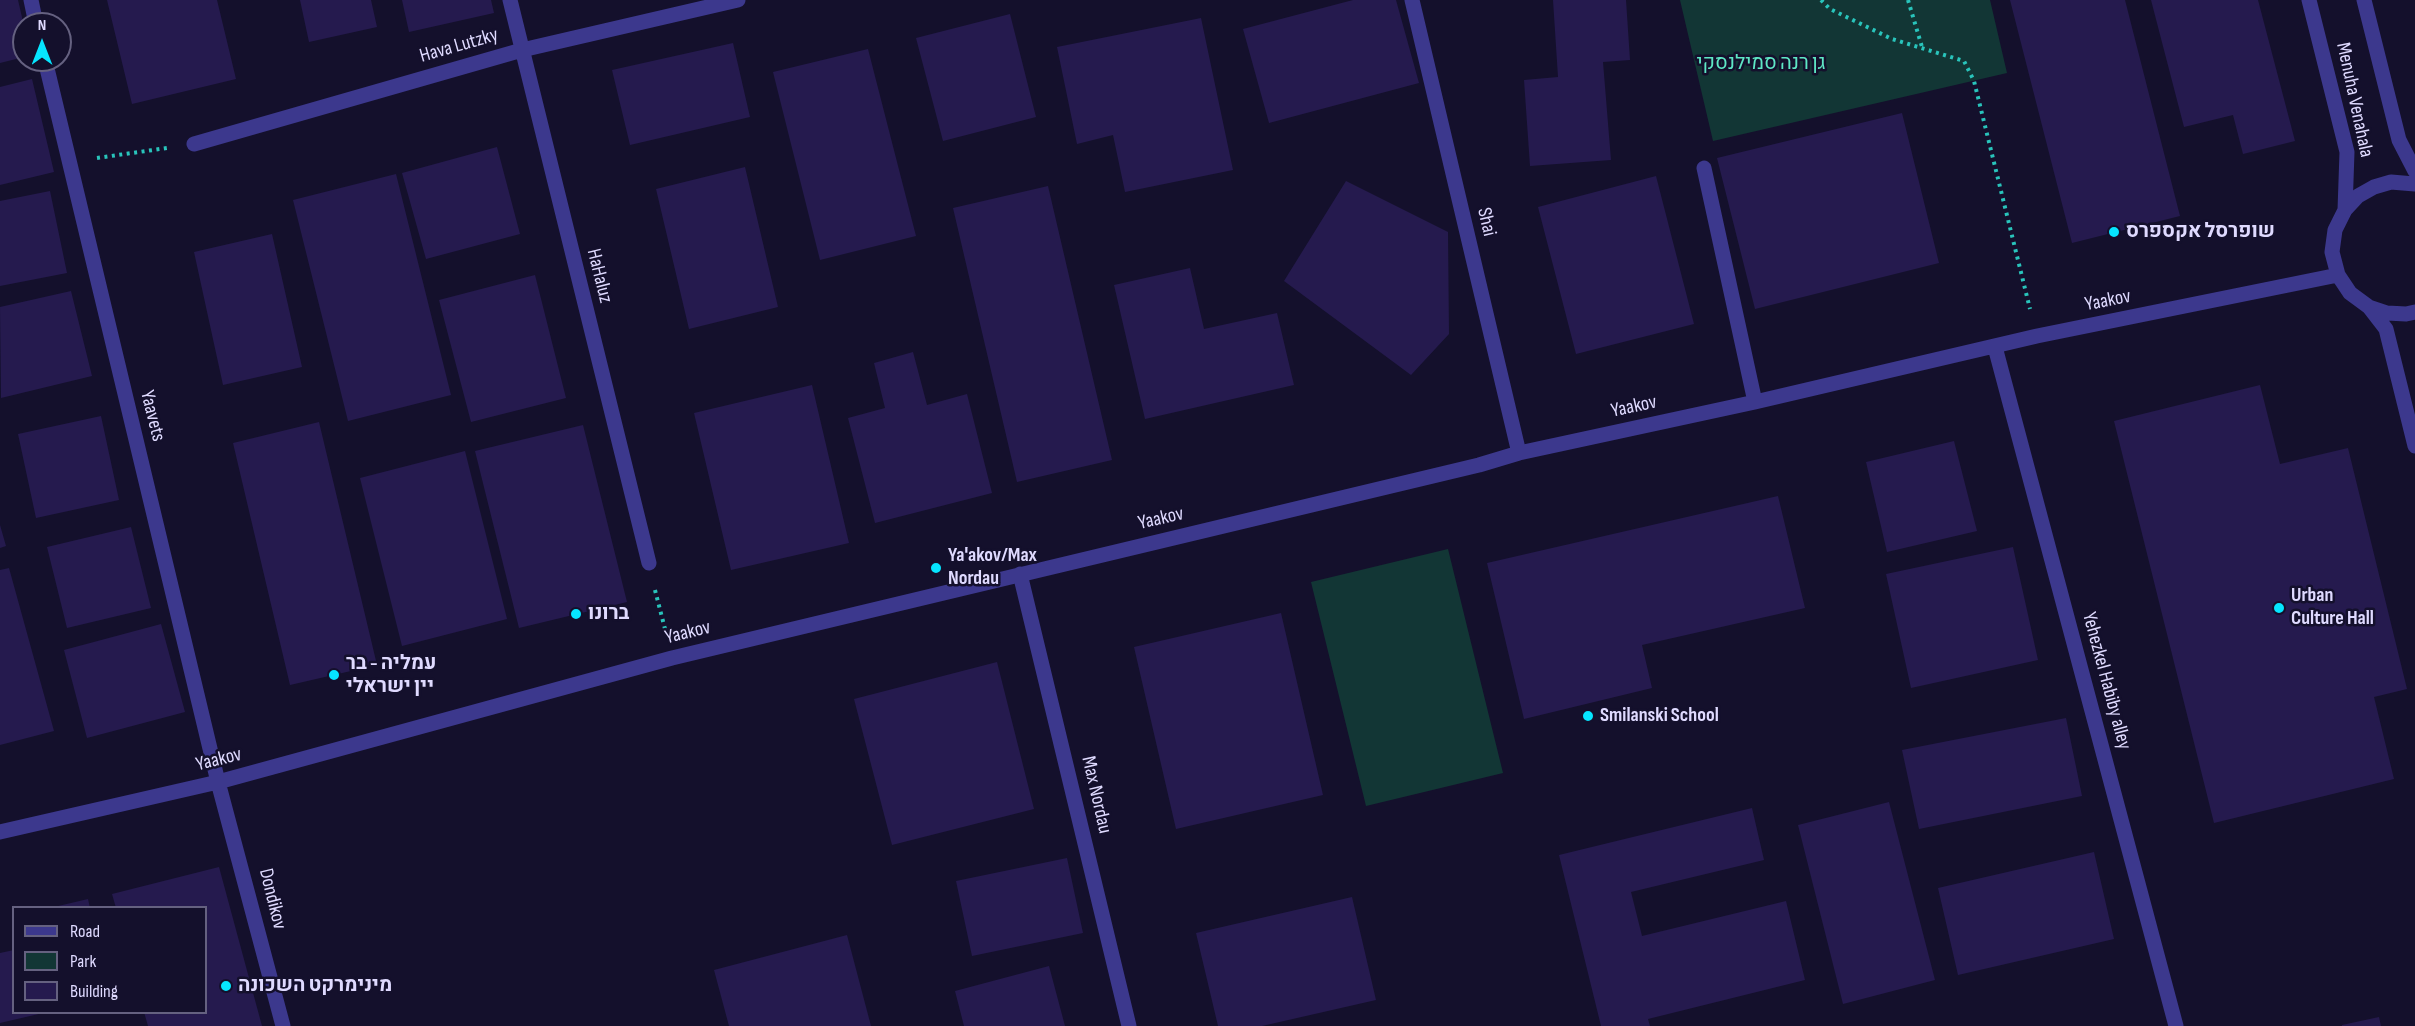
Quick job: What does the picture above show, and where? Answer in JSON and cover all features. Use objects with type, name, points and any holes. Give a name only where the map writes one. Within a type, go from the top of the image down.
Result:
[{"type":"street","name":"HaHaluz","points":[[510,0],[648,563]]},
{"type":"street","name":"Hava Lutzky","points":[[194,144],[522,50],[738,0]]},
{"type":"street","name":"Shai","points":[[1412,0],[1519,453]]},
{"type":"street","name":"Menuha Venahala","points":[[2309,0],[2347,152],[2345,210]]},
{"type":"street","name":"Menuha Venahala","points":[[2364,0],[2399,140],[2415,171]]},
{"type":"street","name":"Yaavets","points":[[48,72],[218,782]]},
{"type":"street","points":[[1704,168],[1755,402]]},
{"type":"street","points":[[2415,184],[2391,182],[2374,187],[2358,196],[2345,210],[2335,230],[2332,252],[2338,275],[2350,293],[2369,307],[2386,329],[2415,446]]},
{"type":"street","name":"Yaakov","points":[[0,832],[218,782],[672,658],[1467,468],[1519,453],[1755,402],[2037,336],[2338,275]]},
{"type":"street","points":[[2369,307],[2387,313],[2415,312]]},
{"type":"street","name":"Yehezkel Habiby alley","points":[[1995,347],[2176,1026]]},
{"type":"street","name":"Max Nordau","points":[[1020,574],[1129,1026]]},
{"type":"street","name":"Dondikov","points":[[218,782],[232,827],[283,1026]]},
{"type":"path","points":[[1821,0],[1830,9],[1892,39],[1964,61],[1974,81],[2037,336]]},
{"type":"path","points":[[1908,0],[1922,48]]},
{"type":"path","points":[[69,162],[194,144]]},
{"type":"path","points":[[648,563],[672,658]]},
{"type":"green space","name":"גן רנה סמילנסקי","points":[[1680,0],[1990,0],[2007,73],[1713,141]]},
{"type":"green space","points":[[1448,549],[1503,773],[1366,806],[1311,582]]},
{"type":"building","points":[[0,0],[18,0],[21,12],[12,12],[12,60],[0,63]]},
{"type":"building","points":[[107,0],[217,0],[236,79],[132,104]]},
{"type":"building","points":[[300,0],[371,0],[377,27],[309,42]]},
{"type":"building","points":[[402,0],[491,0],[494,13],[409,32]]},
{"type":"building","points":[[1353,0],[1396,0],[1419,83],[1269,123],[1243,29]]},
{"type":"building","points":[[1553,0],[1626,0],[1630,60],[1603,62],[1611,160],[1530,166],[1524,80],[1558,77]]},
{"type":"building","points":[[2010,0],[2125,0],[2180,216],[2072,243]]},
{"type":"building","points":[[2151,0],[2258,0],[2295,141],[2243,154],[2233,115],[2184,127]]},
{"type":"building","points":[[1010,14],[1036,117],[943,141],[916,38]]},
{"type":"building","points":[[1201,18],[1233,170],[1125,192],[1113,135],[1077,144],[1057,47]]},
{"type":"building","points":[[733,43],[750,117],[630,145],[612,70]]},
{"type":"building","points":[[868,49],[916,236],[820,260],[773,72]]},
{"type":"building","points":[[32,79],[54,172],[0,185],[0,87]]},
{"type":"building","points":[[1902,113],[1939,263],[1755,309],[1717,158]]},
{"type":"building","points":[[497,147],[520,234],[426,259],[402,173]]},
{"type":"building","points":[[745,167],[778,307],[689,329],[656,189]]},
{"type":"building","points":[[396,174],[451,395],[348,421],[293,200]]},
{"type":"building","points":[[1656,176],[1694,324],[1576,354],[1538,207]]},
{"type":"building","points":[[1346,181],[1448,232],[1449,334],[1411,375],[1284,281]]},
{"type":"building","points":[[1048,186],[1112,460],[1017,482],[953,208]]},
{"type":"building","points":[[50,191],[67,273],[0,286],[0,201]]},
{"type":"building","points":[[272,234],[302,367],[223,385],[194,252]]},
{"type":"building","points":[[1190,268],[1204,329],[1277,313],[1294,385],[1145,419],[1114,285]]},
{"type":"building","points":[[535,275],[566,398],[471,422],[439,300]]},
{"type":"building","points":[[71,291],[92,376],[1,398],[0,307]]},
{"type":"building","points":[[913,352],[927,405],[967,394],[992,493],[875,523],[848,418],[885,408],[874,363]]},
{"type":"building","points":[[812,385],[849,543],[731,570],[694,413]]},
{"type":"building","points":[[2260,385],[2280,464],[2348,448],[2407,689],[2374,697],[2394,779],[2214,823],[2114,421]]},
{"type":"building","points":[[101,416],[119,500],[36,518],[18,434]]},
{"type":"building","points":[[319,422],[377,665],[290,685],[233,443]]},
{"type":"building","points":[[583,425],[627,602],[519,628],[475,451]]},
{"type":"building","points":[[1954,441],[1977,531],[1887,552],[1866,462]]},
{"type":"building","points":[[465,451],[507,619],[402,646],[360,478]]},
{"type":"building","points":[[1778,496],[1805,608],[1642,645],[1652,688],[1524,719],[1487,563]]},
{"type":"building","points":[[0,525],[6,546],[0,548]]},
{"type":"building","points":[[131,527],[151,608],[67,628],[47,547]]},
{"type":"building","points":[[2013,547],[2038,660],[1911,688],[1886,574]]},
{"type":"building","points":[[9,568],[54,731],[0,745],[0,570]]},
{"type":"building","points":[[1281,613],[1323,795],[1176,829],[1134,647]]},
{"type":"building","points":[[161,624],[185,712],[87,738],[64,650]]},
{"type":"building","points":[[997,662],[1034,809],[892,845],[854,699]]},
{"type":"building","points":[[2066,718],[2082,796],[1919,829],[1902,750]]},
{"type":"building","points":[[1889,802],[1935,980],[1843,1004],[1798,825]]},
{"type":"building","points":[[1752,808],[1764,860],[1631,892],[1642,936],[1786,901],[1805,980],[1648,1019],[1650,1026],[1601,1026],[1559,855]]},
{"type":"building","points":[[2094,852],[2114,939],[1958,975],[1938,888]]},
{"type":"building","points":[[1067,858],[1083,933],[972,956],[956,881]]},
{"type":"building","points":[[219,867],[262,1026],[148,1026],[145,1014],[207,1014],[207,906],[115,906],[112,894]]},
{"type":"building","points":[[1352,897],[1376,1000],[1262,1026],[1218,1026],[1196,933]]},
{"type":"building","points":[[88,899],[90,906],[58,906]]},
{"type":"building","points":[[847,935],[871,1026],[729,1026],[714,970]]},
{"type":"building","points":[[12,950],[12,1014],[39,1014],[0,1023],[0,953]]},
{"type":"building","points":[[1049,966],[1065,1026],[964,1026],[955,991]]},
{"type":"building","points":[[2379,1017],[2381,1026],[2342,1026],[2342,1025]]},
{"type":"place","name":"שופרסל אקספרס","points":[[2114,232]]},
{"type":"place","name":"Ya'akov/Max Nordau","points":[[936,568]]},
{"type":"place","name":"Urban Culture Hall","points":[[2279,608]]},
{"type":"place","name":"ברונו","points":[[576,614]]},
{"type":"place","name":"עמליה - בר יין ישראלי","points":[[334,675]]},
{"type":"place","name":"Smilanski School","points":[[1588,716]]},
{"type":"place","name":"מינימרקט השכונה","points":[[226,986]]}]
